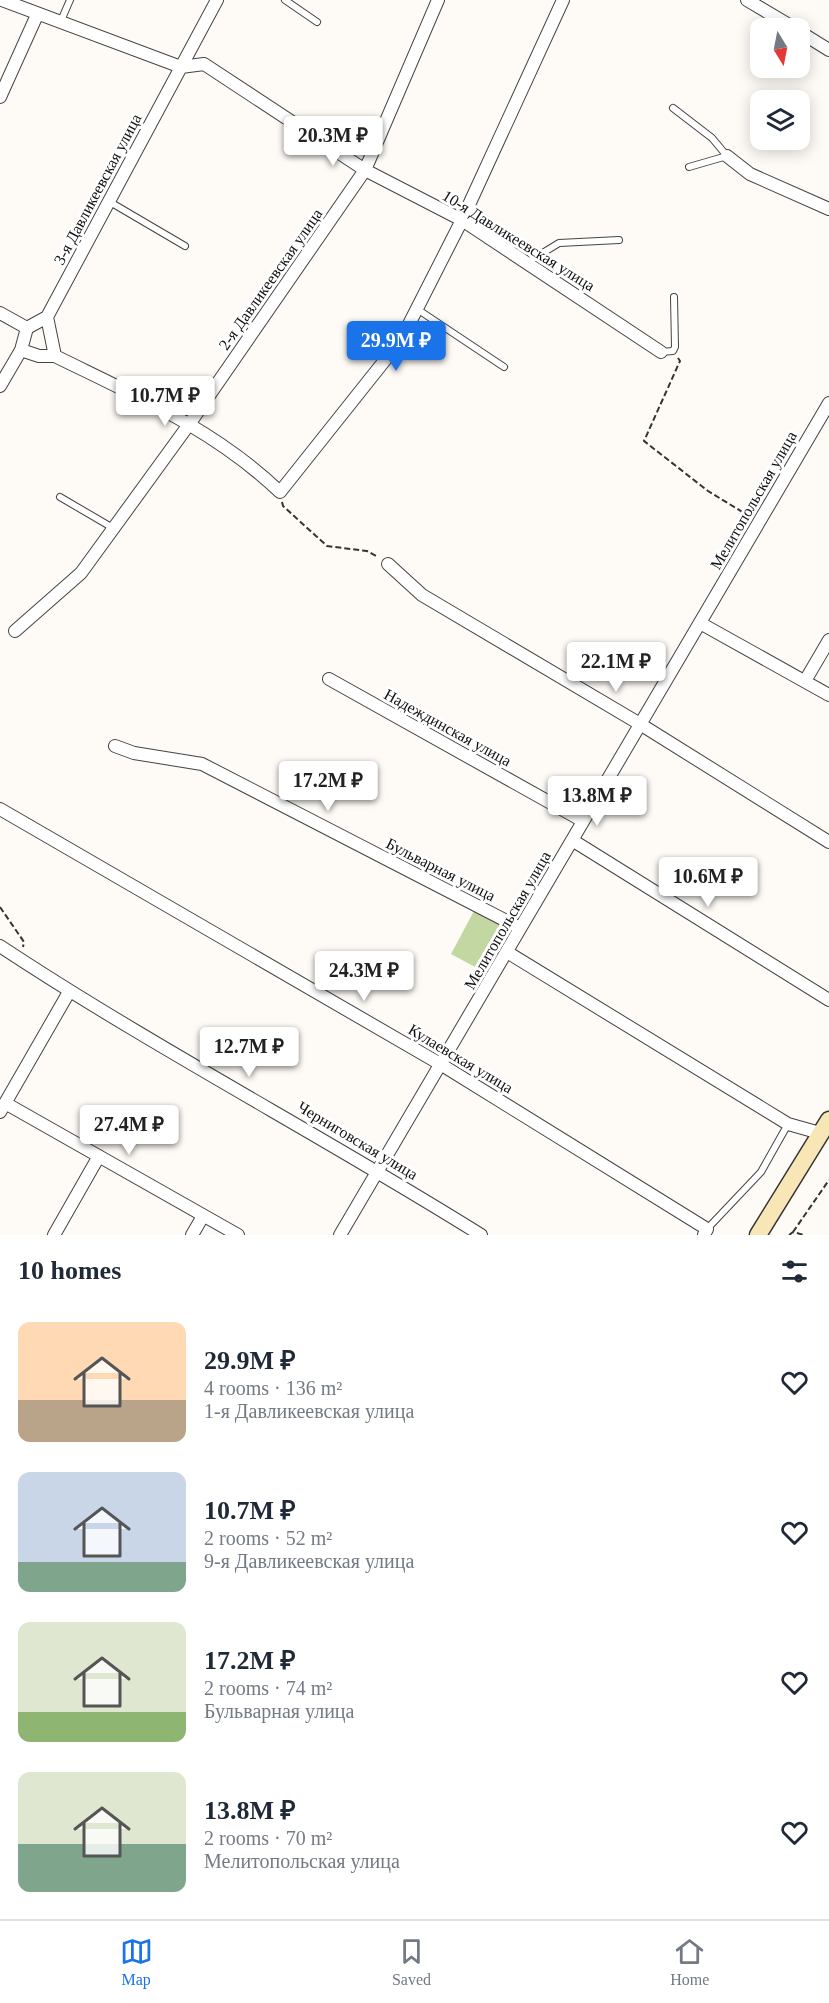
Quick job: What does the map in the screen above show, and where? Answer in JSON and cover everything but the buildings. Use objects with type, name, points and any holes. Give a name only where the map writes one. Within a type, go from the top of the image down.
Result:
[{"type":"street","name":"10-я Давликеевская улица","points":[[2,0],[181,67],[204,64],[365,171],[462,220],[667,351]]},
{"type":"street","name":"3-я Давликеевская улица","points":[[47,317],[218,0]]},
{"type":"street","name":"2-я Давликеевская улица","points":[[15,631],[81,573],[190,423],[365,171],[438,0]]},
{"type":"street","points":[[21,350],[39,356],[55,356],[190,423],[258,471],[280,492],[401,340],[462,220],[563,0]]},
{"type":"street","points":[[747,0],[777,18]]},
{"type":"street","points":[[0,97],[37,15]]},
{"type":"street","points":[[810,38],[829,50]]},
{"type":"street","points":[[727,156],[750,174],[829,209]]},
{"type":"street","points":[[0,313],[27,328]]},
{"type":"street","points":[[0,386],[21,350],[27,328],[47,317],[55,356]]},
{"type":"street","name":"Мелитопольская улица","points":[[340,1235],[829,403]]},
{"type":"street","points":[[388,564],[422,595],[639,724],[829,842]]},
{"type":"street","points":[[700,623],[829,695]]},
{"type":"street","points":[[805,681],[829,640]]},
{"type":"street","name":"Надеждинская улица","points":[[329,679],[583,822]]},
{"type":"street","name":"Бульварная улица","points":[[115,746],[134,753],[202,764],[520,928]]},
{"type":"street","name":"Кулаевская улица","points":[[0,809],[442,1065],[706,1232]]},
{"type":"street","points":[[572,840],[829,1000]]},
{"type":"street","name":"Черниговская улица","points":[[0,946],[69,992],[379,1171],[482,1235]]},
{"type":"street","points":[[507,952],[788,1124],[825,1126],[759,1235]]},
{"type":"street","points":[[69,992],[2,1108],[99,1156],[238,1235]]},
{"type":"street","points":[[54,1235],[99,1156]]},
{"type":"street","points":[[192,1235],[203,1216]]},
{"type":"lane","points":[[60,23],[70,0]]},
{"type":"lane","points":[[285,0],[316,22]]},
{"type":"lane","points":[[673,108],[712,138],[727,156],[689,167]]},
{"type":"lane","points":[[110,202],[185,246]]},
{"type":"lane","points":[[528,262],[559,243],[619,240]]},
{"type":"lane","points":[[667,351],[676,338],[674,297]]},
{"type":"lane","points":[[417,309],[504,367]]},
{"type":"lane","points":[[60,497],[113,529]]},
{"type":"lane","points":[[706,1232],[761,1172],[788,1124]]},
{"type":"path","points":[[667,351],[680,361],[644,441],[708,491],[760,522]]},
{"type":"path","points":[[280,492],[283,506],[327,546],[367,551]]},
{"type":"path","points":[[0,907],[24,942],[20,960]]},
{"type":"path","points":[[789,1235],[829,1180]]},
{"type":"path","points":[[793,1232],[804,1235]]},
{"type":"green space","points":[[475,909],[512,929],[488,974],[451,954]]}]
